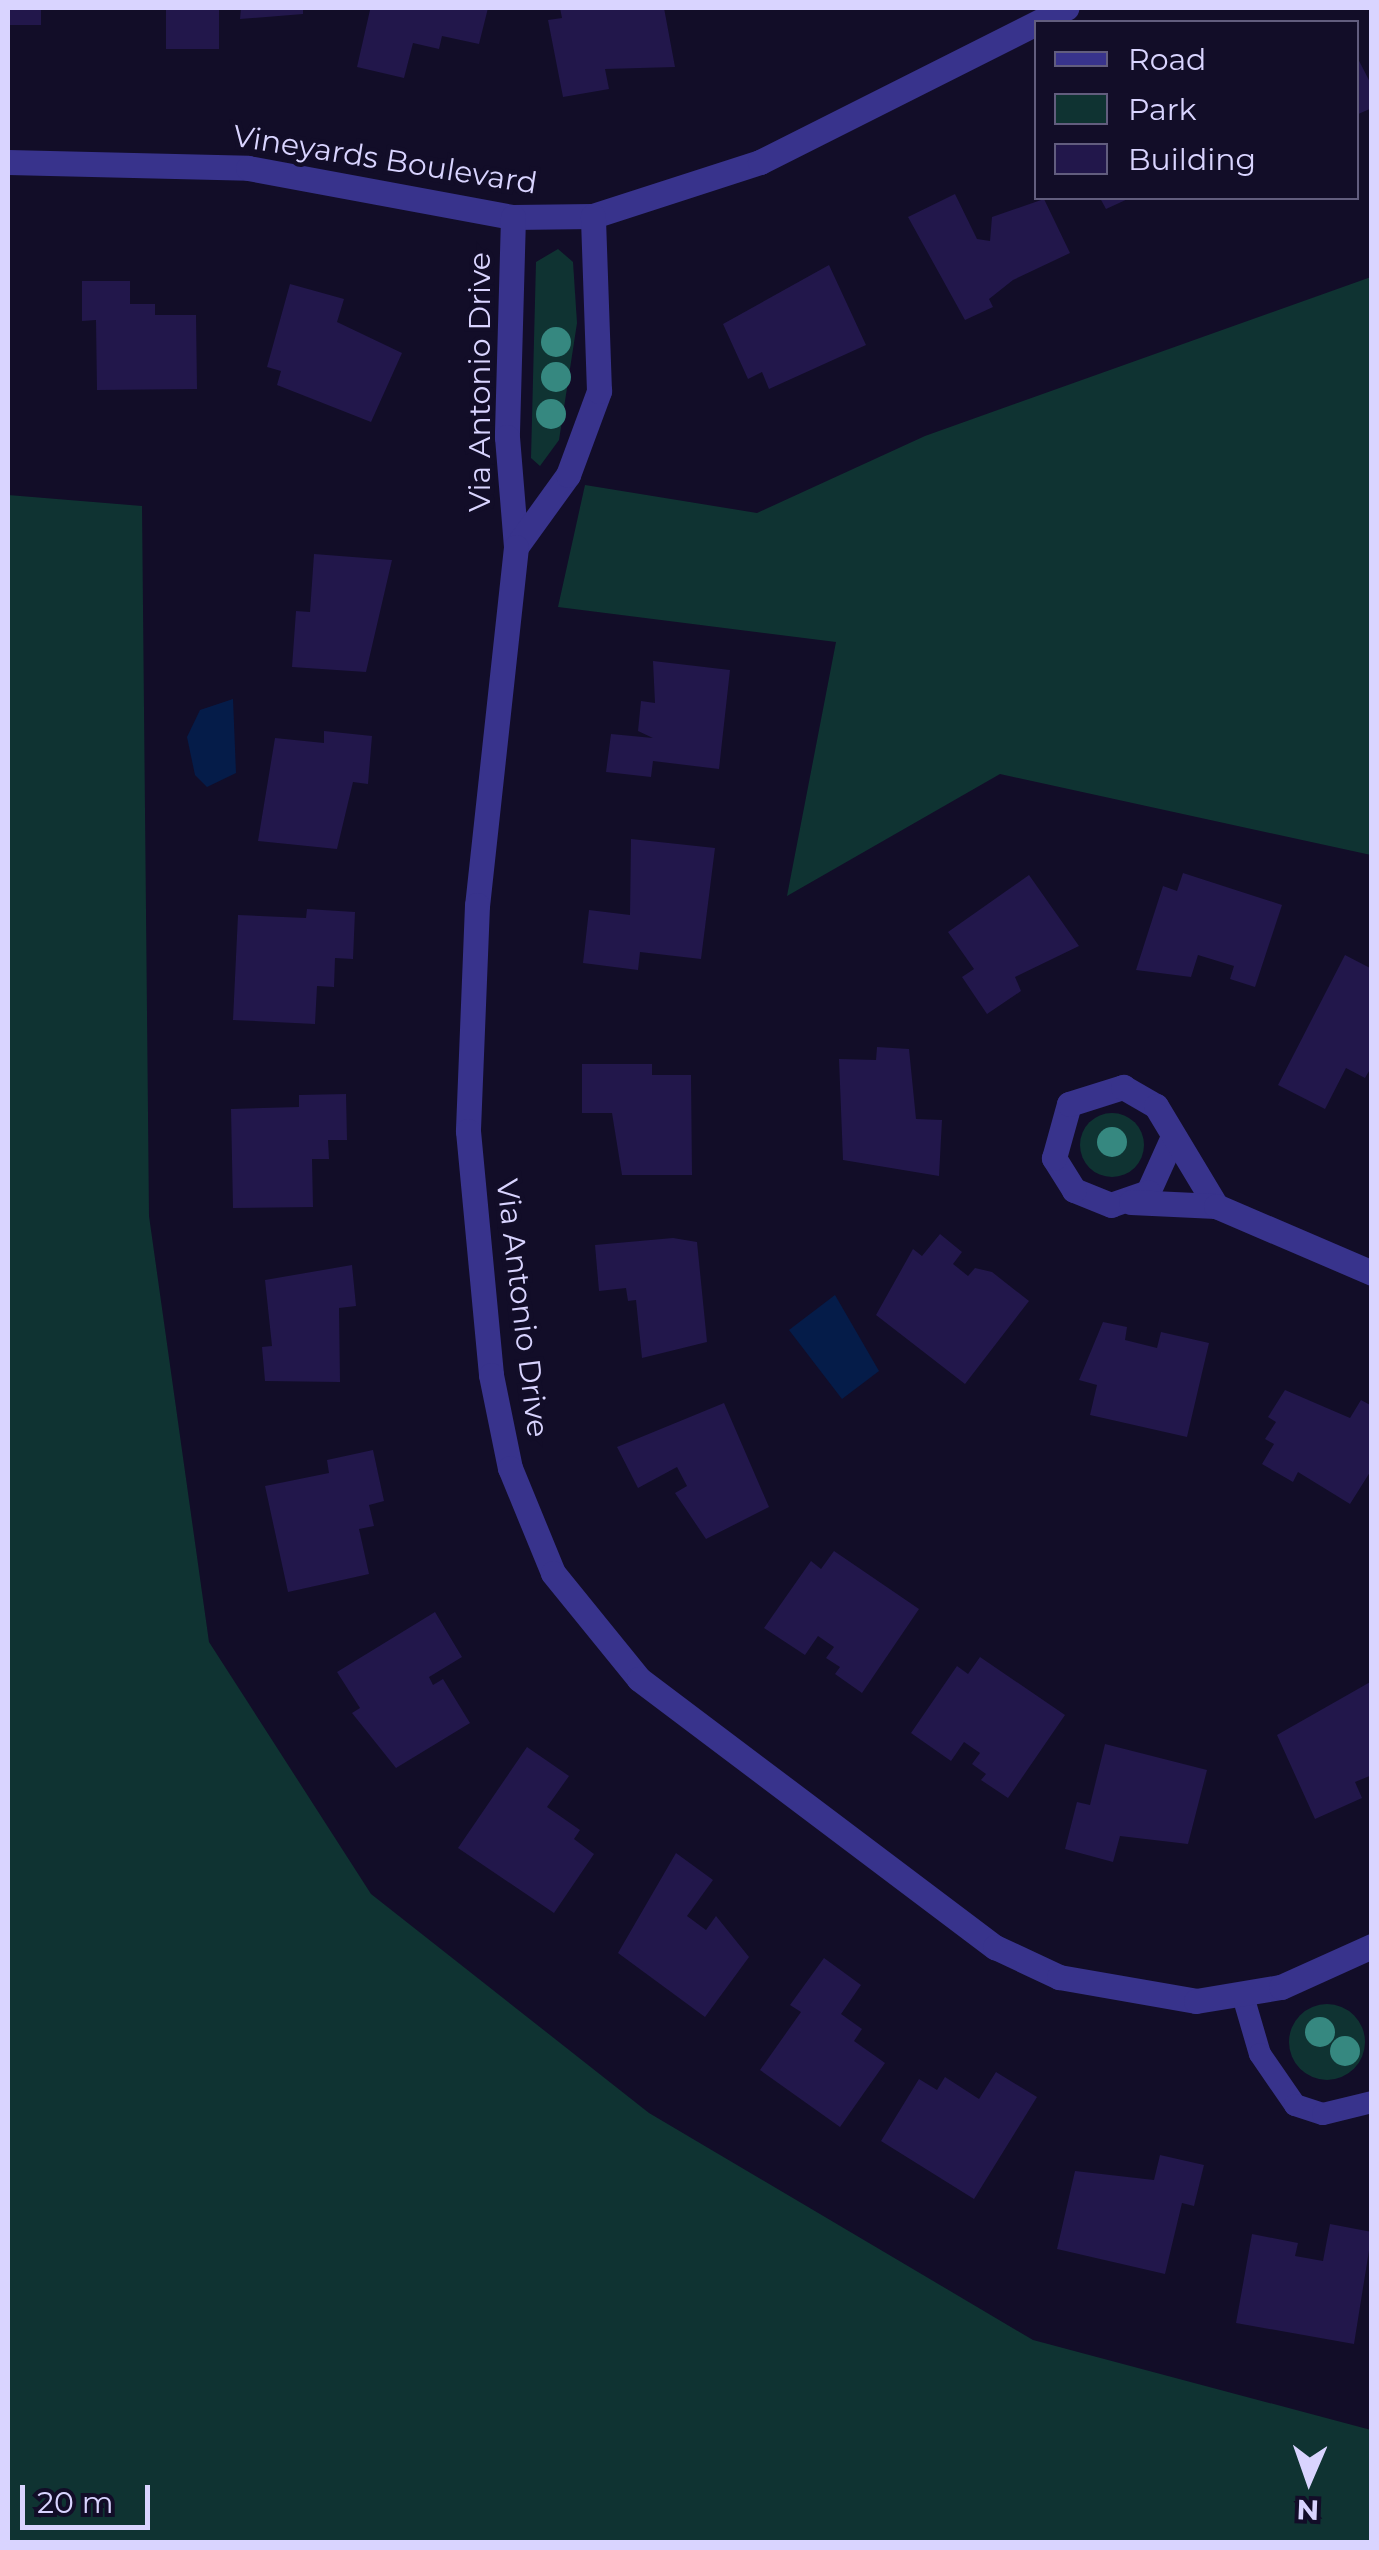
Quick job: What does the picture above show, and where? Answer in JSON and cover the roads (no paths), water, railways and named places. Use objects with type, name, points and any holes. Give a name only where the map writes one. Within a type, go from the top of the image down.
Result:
[{"type":"street","name":"Vineyards Boulevard","points":[[1042,20],[1066,8]]},
{"type":"street","name":"Vineyards Boulevard","points":[[8,162],[248,168],[513,217],[593,216],[760,162],[1034,24]]},
{"type":"street","name":"Via Antonio Drive","points":[[516,546],[568,475],[600,391],[593,216]]},
{"type":"street","name":"Via Antonio Drive","points":[[513,217],[507,437],[516,546],[477,905],[468,1131],[491,1375],[510,1468],[554,1573],[639,1679],[995,1947],[1126,1994],[1243,1996],[1370,1951]]},
{"type":"street","points":[[1216,1206],[1171,1142],[1156,1106],[1122,1087],[1085,1092],[1058,1120],[1061,1176],[1091,1200],[1216,1206],[1372,1273]]},
{"type":"street","points":[[1130,1202],[1161,1178],[1171,1142]]},
{"type":"lane","points":[[1243,1996],[1260,2054],[1295,2105],[1323,2114],[1372,2102]]},
{"type":"water","points":[[233,699],[236,773],[207,787],[195,775],[187,737],[200,710]]},
{"type":"water","points":[[835,1295],[879,1371],[842,1399],[789,1330]]}]
